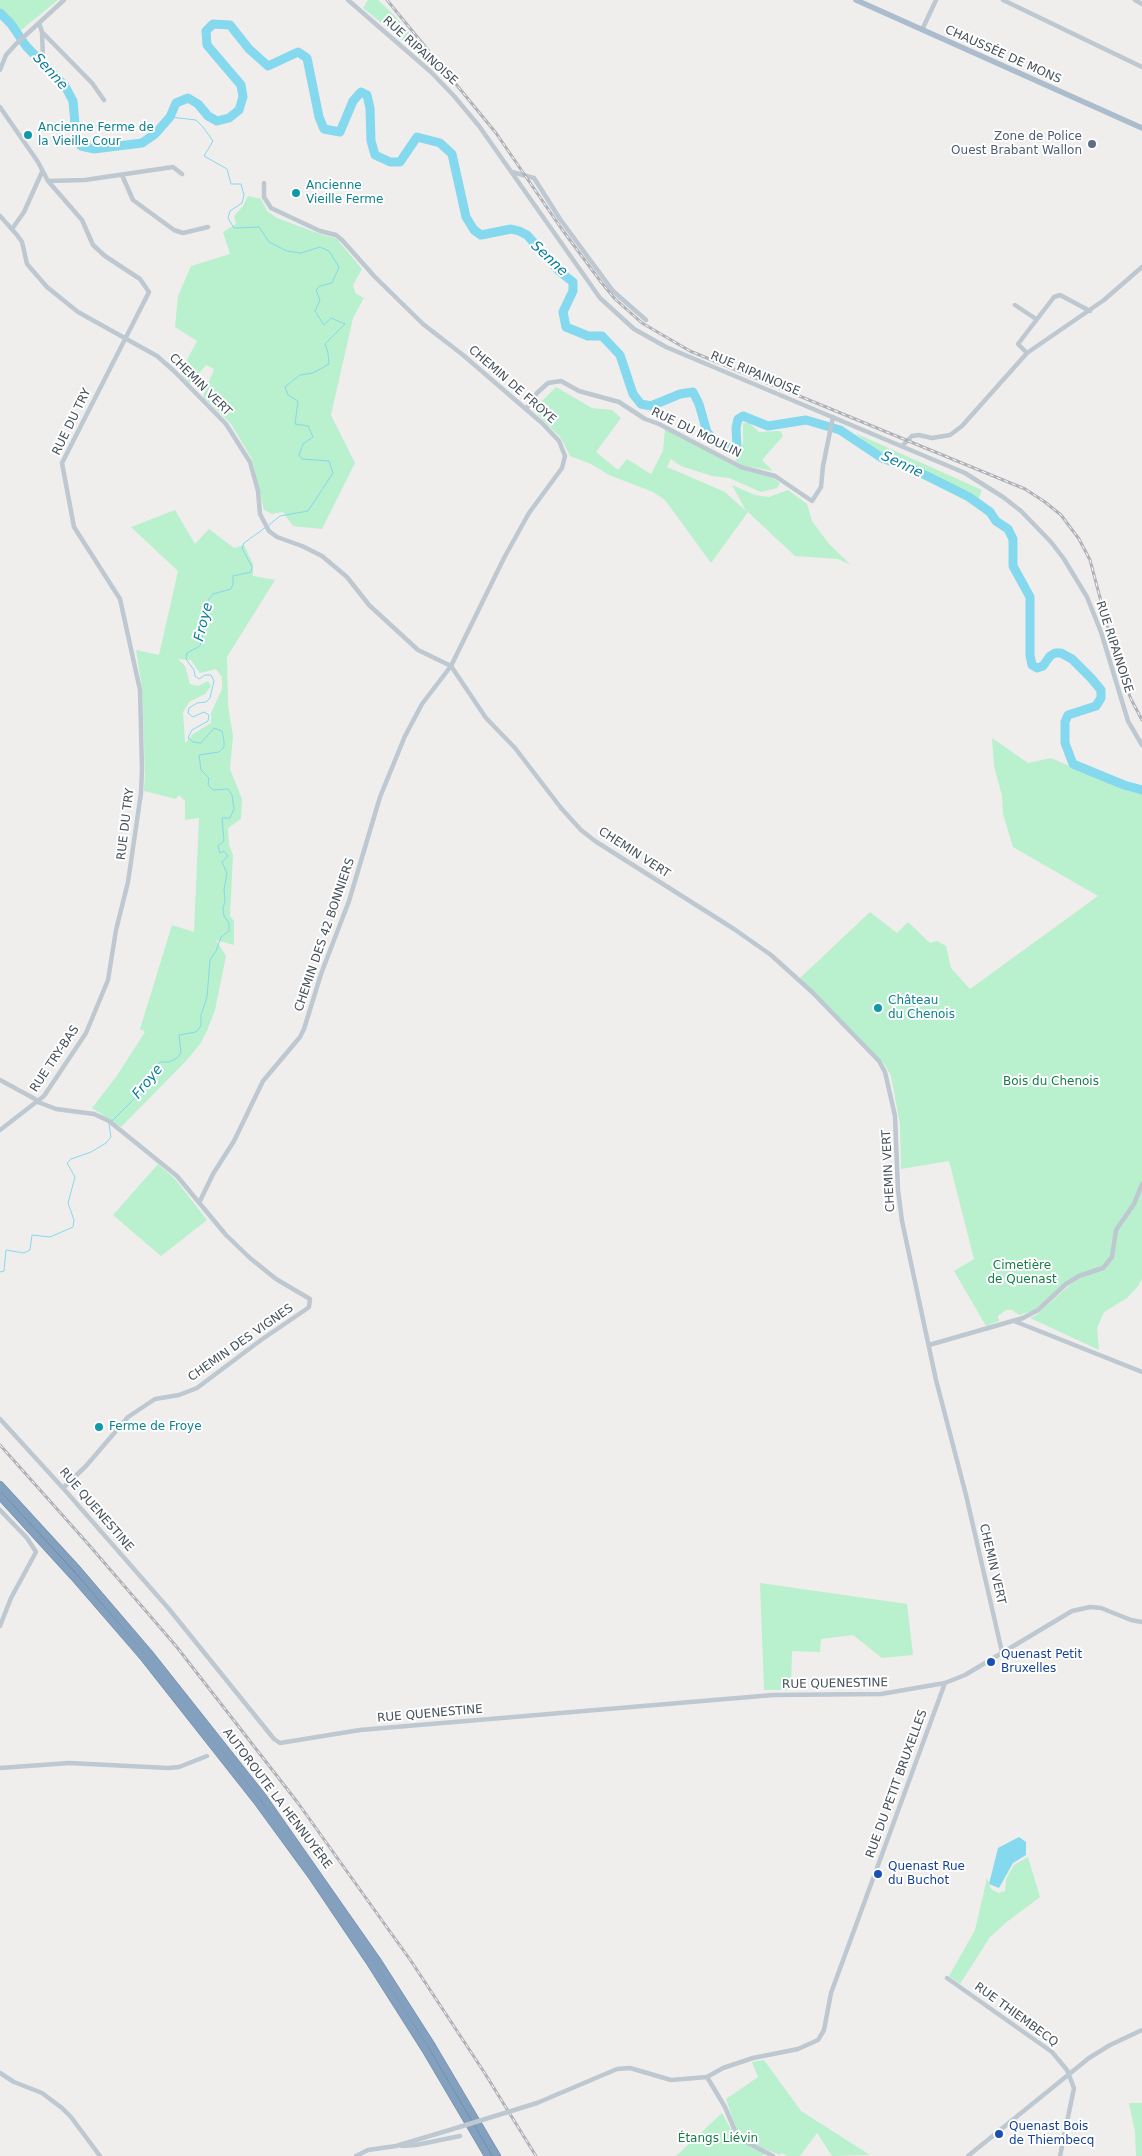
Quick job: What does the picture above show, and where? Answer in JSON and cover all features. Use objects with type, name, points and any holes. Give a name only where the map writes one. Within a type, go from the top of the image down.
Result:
[{"type":"highway","name":"AUTOROUTE LA HENNUYÈRE","points":[[0,1485],[78,1570],[149,1653],[263,1797],[320,1875],[377,1960],[432,2046],[497,2156]]},
{"type":"highway","name":"AUTOROUTE LA HENNUYÈRE","points":[[0,1496],[144,1658],[256,1800],[313,1878],[371,1964],[425,2049],[488,2156]]},
{"type":"main road","name":"CHAUSSÉE DE MONS","points":[[856,0],[1142,128]]},
{"type":"street","points":[[0,70],[6,55],[16,44],[64,0]]},
{"type":"street","name":"RUE RIPAINOISE","points":[[348,0],[431,72],[454,96],[479,126],[600,298],[634,329],[666,347],[832,420],[902,446],[965,473],[983,483],[1021,511],[1051,542],[1075,576],[1094,612],[1128,721],[1142,745]]},
{"type":"street","points":[[922,30],[936,0]]},
{"type":"street","points":[[1003,0],[1142,67]]},
{"type":"street","points":[[1135,0],[1142,4]]},
{"type":"street","points":[[38,23],[42,32],[92,83],[104,100]]},
{"type":"street","points":[[42,32],[43,59]]},
{"type":"street","name":"RUE DU TRY","points":[[1,111],[38,162],[48,181],[82,220],[93,244],[104,256],[140,279],[148,292],[62,463],[74,527],[120,599],[140,690],[141,793],[128,882],[121,911]]},
{"type":"street","points":[[48,181],[85,180],[173,167],[182,174]]},
{"type":"street","points":[[12,230],[24,212],[42,172]]},
{"type":"street","points":[[512,172],[534,178],[560,219],[614,291],[646,320]]},
{"type":"street","points":[[122,175],[133,200],[174,230],[183,233],[208,227]]},
{"type":"street","name":"CHEMIN DE FROYE","points":[[264,183],[264,197],[271,208],[320,231],[336,235],[407,309],[526,409],[564,449],[565,461],[529,513],[512,543],[451,666]]},
{"type":"street","name":"CHEMIN VERT","points":[[0,216],[22,242],[27,264],[47,287],[78,312],[157,356],[174,370],[226,424],[250,462],[258,491],[260,514],[269,531],[322,556],[347,577],[368,605],[418,650],[451,666],[486,718],[520,755],[561,808],[581,830],[771,955],[812,992],[879,1062],[885,1072],[895,1116],[899,1205],[929,1346],[1002,1652]]},
{"type":"street","points":[[902,446],[912,436],[919,434],[932,438],[950,435],[962,426],[1026,353],[1090,311],[1118,290],[1142,267]]},
{"type":"street","points":[[1026,353],[1018,344],[1036,319],[1058,295],[1090,311]]},
{"type":"street","points":[[1015,305],[1036,319]]},
{"type":"street","name":"RUE DU MOULIN","points":[[526,409],[537,393],[548,383],[560,381],[580,391],[619,402],[645,419],[660,424],[741,467],[775,476],[812,501],[821,487],[832,420]]},
{"type":"street","name":"CHEMIN DES 42 BONNIERS","points":[[200,1201],[213,1174],[234,1140],[263,1081],[300,1037],[349,901],[393,762],[416,714],[444,673],[451,666]]},
{"type":"street","name":"RUE TRY-BAS","points":[[0,1130],[38,1102],[81,1041],[101,1001],[109,976],[121,911]]},
{"type":"street","name":"RUE TRY-BAS","points":[[0,1080],[38,1102],[56,1109],[99,1115],[168,1168],[200,1201]]},
{"type":"street","points":[[929,1346],[1032,1314],[1066,1284],[1079,1276],[1103,1268],[1112,1258],[1116,1230],[1134,1204],[1142,1184]]},
{"type":"street","name":"CHEMIN DES VIGNES","points":[[63,1488],[86,1466],[128,1418],[155,1400],[179,1395],[197,1388],[309,1307],[310,1299],[276,1279],[250,1258],[226,1235],[200,1201]]},
{"type":"street","points":[[1014,1321],[1142,1372]]},
{"type":"street","name":"RUE QUENESTINE","points":[[0,1419],[175,1616],[274,1739],[280,1743],[360,1730],[780,1695],[881,1694],[944,1683],[965,1675],[1062,1616],[1084,1608],[1101,1608],[1131,1620],[1142,1622]]},
{"type":"street","points":[[0,1510],[27,1538],[36,1552],[11,1598],[0,1626]]},
{"type":"street","name":"RUE DU PETIT BRUXELLES","points":[[706,2077],[737,2063],[798,2049],[818,2040],[824,2030],[828,2000],[944,1683]]},
{"type":"street","points":[[0,1768],[69,1763],[168,1768],[179,1767],[208,1756]]},
{"type":"street","name":"RUE THIEMBECQ","points":[[947,1978],[1052,2052],[1068,2074],[1073,2082],[1073,2092],[1060,2156]]},
{"type":"street","points":[[968,2156],[1068,2074],[1110,2045],[1142,2030]]},
{"type":"street","points":[[396,2146],[537,2103],[622,2068],[630,2068],[671,2080],[706,2077],[725,2107],[736,2133],[748,2143],[773,2156]]},
{"type":"street","points":[[0,2073],[14,2082],[42,2093],[62,2108],[71,2116],[100,2156]]},
{"type":"street","points":[[356,2156],[368,2150],[416,2145],[460,2136]]},
{"type":"green space","points":[[0,0],[58,0],[20,31],[0,8]]},
{"type":"green space","points":[[368,0],[378,0],[395,16],[436,66],[433,69],[406,43],[363,8]]},
{"type":"green space","points":[[248,196],[261,199],[267,211],[277,218],[336,238],[362,269],[353,285],[355,293],[364,298],[353,318],[331,415],[355,463],[322,529],[293,526],[283,512],[272,514],[264,510],[252,459],[231,424],[203,397],[214,369],[206,365],[190,384],[180,373],[197,341],[175,327],[178,296],[191,266],[230,254],[223,232],[236,224],[234,216],[243,206]]},
{"type":"green space","points":[[556,387],[592,408],[612,410],[621,418],[596,452],[618,470],[627,459],[651,474],[663,451],[665,429],[738,468],[774,478],[780,483],[777,488],[761,492],[729,478],[712,476],[681,466],[671,459],[667,467],[725,492],[746,511],[732,485],[755,495],[769,497],[788,490],[807,504],[812,521],[829,544],[851,565],[838,559],[795,556],[748,512],[711,563],[665,500],[653,492],[609,475],[591,464],[570,456],[561,438],[533,410]]},
{"type":"green space","points":[[743,423],[749,423],[759,432],[780,431],[783,436],[762,460],[773,471],[742,465],[735,461],[743,443]]},
{"type":"green space","points":[[855,433],[982,490],[977,503],[884,456]]},
{"type":"green space","points":[[175,510],[195,544],[209,529],[234,548],[244,545],[253,564],[253,576],[275,580],[227,657],[228,705],[233,736],[230,769],[242,799],[241,819],[228,828],[229,845],[233,855],[230,916],[234,921],[234,945],[216,940],[226,956],[215,1010],[200,1044],[186,1061],[121,1127],[92,1108],[116,1077],[145,1032],[140,1029],[172,925],[194,932],[199,818],[185,820],[185,801],[179,795],[176,799],[144,791],[142,688],[136,650],[159,655],[178,571],[131,527]],"holes":[[[178,659],[191,660],[200,673],[216,669],[222,677],[222,689],[211,713],[211,723],[193,734],[185,743],[183,712],[189,702],[205,694],[211,686],[208,681],[198,686],[190,684],[185,666]]]},
{"type":"green space","name":"Bois du Chenois","points":[[992,738],[1028,763],[1051,758],[1119,788],[1142,794],[1142,1279],[1127,1298],[1104,1312],[1097,1328],[1099,1350],[1030,1318],[1036,1315],[1072,1283],[1071,1278],[1033,1311],[1019,1315],[1012,1310],[1006,1310],[998,1316],[999,1321],[986,1326],[954,1271],[974,1259],[949,1161],[901,1169],[900,1124],[891,1076],[885,1065],[800,978],[870,912],[897,933],[908,922],[930,943],[937,941],[946,946],[951,968],[970,989],[1098,896],[1013,847],[1003,814],[1002,796],[994,766]]},
{"type":"green space","points":[[158,1164],[175,1179],[207,1220],[161,1256],[113,1215]]},
{"type":"green space","points":[[760,1583],[907,1604],[913,1655],[882,1658],[853,1635],[821,1639],[820,1652],[792,1651],[791,1690],[764,1690]]},
{"type":"green space","points":[[1028,1857],[1040,1897],[990,1937],[960,1984],[949,1976],[975,1930],[987,1878],[991,1889],[999,1893],[1005,1891],[1006,1879],[1014,1865]]},
{"type":"green space","points":[[764,2060],[801,2111],[870,2155],[832,2156],[817,2133],[800,2156],[787,2156],[782,2153],[780,2155],[762,2148],[737,2131],[726,2099],[758,2077],[752,2062]]},
{"type":"green space","points":[[1129,2103],[1142,2103],[1142,2156],[1136,2156],[1135,2132]]},
{"type":"green space","name":"Étangs Liévin","points":[[722,2113],[735,2137],[765,2154],[762,2156],[676,2156]]},
{"type":"water","points":[[1019,1837],[1026,1842],[1026,1855],[1013,1863],[999,1888],[989,1884],[998,1848]]},
{"type":"waterway","name":"Senne","points":[[0,13],[11,24],[26,46],[65,86],[73,101],[76,136],[81,146],[94,149],[142,143],[155,134],[170,117],[176,103],[188,98],[198,104],[208,116],[217,121],[229,118],[239,110],[243,97],[241,85],[207,45],[206,31],[213,24],[230,25],[249,49],[268,66],[298,52],[307,58],[319,117],[324,129],[340,132],[353,101],[361,92],[367,95],[370,108],[371,141],[375,155],[390,162],[400,162],[417,137],[440,143],[452,154],[466,217],[474,230],[481,235],[511,229],[527,235],[559,271],[573,282],[573,291],[563,312],[566,327],[588,336],[602,336],[620,355],[633,394],[641,404],[651,406],[680,394],[693,392],[699,404],[707,432],[717,443],[730,448],[737,447],[736,428],[738,419],[743,416],[768,426],[806,420],[840,430],[882,458],[915,470],[969,497],[990,512],[996,521],[1008,529],[1013,539],[1013,566],[1030,597],[1030,655],[1032,665],[1037,668],[1043,666],[1050,656],[1055,653],[1061,653],[1072,659],[1101,690],[1101,698],[1096,706],[1068,715],[1065,722],[1065,743],[1073,764],[1124,785],[1142,790]]},
{"type":"waterway","name":"Froye","points":[[170,117],[196,120],[213,141],[204,156],[227,169],[231,184],[241,184],[244,195],[242,203],[230,211],[228,218],[234,228],[259,227],[269,242],[287,251],[301,253],[320,247],[329,251],[339,267],[332,283],[320,286],[316,290],[320,300],[315,311],[324,325],[331,318],[345,324],[325,344],[329,364],[313,373],[300,375],[285,387],[288,395],[298,401],[295,424],[308,426],[313,437],[303,444],[299,455],[302,459],[329,461],[333,473],[308,511],[280,516],[269,525]]},
{"type":"waterway","name":"Froye","points":[[112,1121],[156,1076],[155,1070],[160,1062],[169,1062],[177,1058],[181,1053],[179,1035],[196,1032],[201,1026],[201,1015],[207,997],[210,960],[216,951],[221,937],[229,931],[229,923],[224,916],[223,909],[227,873],[222,862],[228,856],[224,851],[220,853],[218,846],[224,841],[222,818],[230,818],[234,809],[232,795],[228,789],[213,790],[208,785],[209,778],[201,770],[199,755],[219,752],[224,747],[224,741],[222,731],[214,728],[201,743],[193,742],[188,738],[192,730],[208,721],[209,715],[204,712],[193,717],[188,713],[189,708],[197,703],[206,702],[210,698],[214,681],[211,675],[205,675],[199,679],[195,676],[194,670],[186,659],[187,653],[200,646],[206,623],[209,599],[213,594],[231,589],[233,576],[251,572],[252,567],[242,548],[244,543],[266,527]]},
{"type":"waterway","name":"Froye","points":[[0,1272],[4,1271],[6,1250],[24,1253],[30,1250],[32,1235],[50,1237],[73,1227],[74,1220],[68,1203],[75,1177],[67,1163],[71,1159],[91,1152],[106,1143],[111,1137],[109,1124]]},
{"type":"railway","points":[[387,0],[496,133],[561,228],[601,282],[615,299],[642,323],[690,351],[1025,489],[1061,515],[1079,539],[1090,560],[1119,669],[1142,720]]},
{"type":"railway","points":[[0,1445],[176,1646],[298,1803],[411,1961],[484,2072],[536,2156]]},
{"type":"place","name":"Ancienne Ferme de la Vieille Cour","points":[[28,135]]},
{"type":"place","name":"Zone de Police Ouest Brabant Wallon","points":[[1092,144]]},
{"type":"place","name":"Ancienne Vieille Ferme","points":[[296,193]]},
{"type":"place","name":"Château du Chenois","points":[[878,1008]]},
{"type":"place","name":"Ferme de Froye","points":[[99,1427]]},
{"type":"place","name":"Quenast Petit Bruxelles","points":[[991,1662]]},
{"type":"place","name":"Quenast Rue du Buchot","points":[[878,1874]]},
{"type":"place","name":"Quenast Bois de Thiembecq","points":[[999,2134]]},
{"type":"park label","name":"Cimetière de Quenast","points":[[1022,1273]]}]
